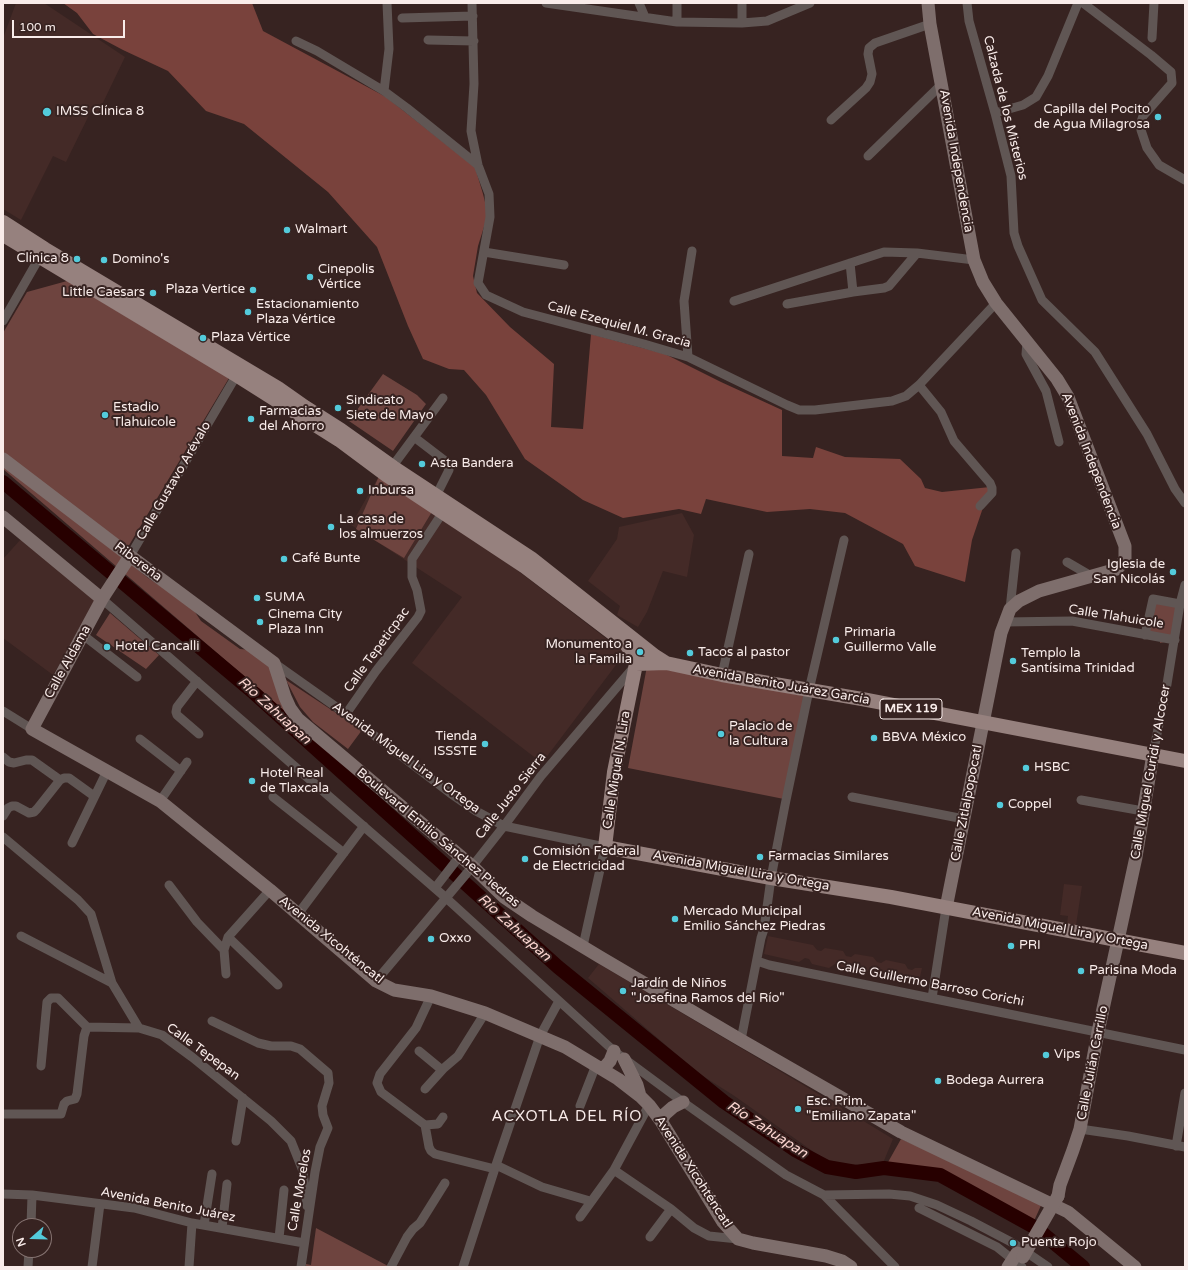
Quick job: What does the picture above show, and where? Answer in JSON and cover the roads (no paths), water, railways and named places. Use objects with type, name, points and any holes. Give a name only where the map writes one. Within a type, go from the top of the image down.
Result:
[{"type":"main road","name":"MEX 119","points":[[3,222],[43,253],[239,371],[278,388],[341,430],[389,471],[528,562],[666,663]]},
{"type":"main road","name":"MEX 119","points":[[3,235],[43,253]]},
{"type":"main road","name":"MEX 119","points":[[433,500],[443,512],[528,562],[625,643],[636,664]]},
{"type":"main road","name":"Avenida Benito Juárez García","points":[[636,664],[666,663],[722,675],[1185,761]]},
{"type":"main road","name":"Calle Miguel N. Lira","points":[[605,847],[614,772],[636,664]]},
{"type":"main road","name":"Avenida Miguel Lira y Ortega","points":[[605,847],[771,878],[891,897],[1185,953]]},
{"type":"street","points":[[384,92],[389,49],[387,3]]},
{"type":"street","name":"Calle Ezequiel M. Gracía","points":[[472,3],[474,84],[471,131],[478,165],[489,194],[490,217],[478,283],[486,295],[523,312],[688,357],[799,410],[815,410],[892,401],[906,396],[919,385],[996,304]]},
{"type":"street","points":[[546,3],[677,22],[742,23],[767,21],[810,3]]},
{"type":"street","points":[[639,3],[645,18]]},
{"type":"street","points":[[677,3],[677,22]]},
{"type":"street","points":[[742,3],[742,23]]},
{"type":"street","name":"Avenida Independencia","points":[[928,3],[930,24],[974,260],[983,282],[996,304],[1057,379],[1068,396],[1125,546],[1125,560],[1117,569],[1039,591],[1019,601],[1010,609]]},
{"type":"street","name":"Calzada de los Misterios","points":[[967,3],[969,21],[1011,176],[1014,233],[1018,246],[1042,300],[1095,352],[1147,434],[1175,489],[1185,503]]},
{"type":"street","points":[[995,113],[1024,105],[1036,97],[1048,76],[1078,3]]},
{"type":"street","points":[[1083,3],[1171,72],[1172,83],[1144,116],[1141,122],[1141,130],[1147,148],[1159,165],[1185,180]]},
{"type":"street","points":[[1152,38],[1154,3]]},
{"type":"street","points":[[402,18],[473,16]]},
{"type":"street","points":[[831,120],[866,88],[870,82],[872,74],[868,54],[869,48],[875,43],[930,24]]},
{"type":"street","points":[[428,40],[474,41]]},
{"type":"street","points":[[296,41],[317,51],[384,92],[407,108],[478,165]]},
{"type":"street","points":[[868,156],[942,84]]},
{"type":"street","points":[[688,357],[684,301],[692,250]]},
{"type":"street","points":[[484,252],[564,265]]},
{"type":"street","points":[[734,301],[884,252],[918,253],[974,260]]},
{"type":"street","points":[[3,321],[43,253]]},
{"type":"street","points":[[787,304],[854,292],[877,290],[889,286],[918,253]]},
{"type":"street","points":[[850,263],[854,292]]},
{"type":"street","points":[[1027,342],[1026,354],[1046,391],[1059,442]]},
{"type":"street","name":"Calle Gustavo Arévalo","points":[[104,597],[127,561],[239,371]]},
{"type":"street","points":[[919,385],[941,412],[954,441],[990,483],[992,493],[980,506]]},
{"type":"street","points":[[389,471],[443,398]]},
{"type":"street","points":[[414,437],[444,460],[449,470],[433,500]]},
{"type":"street","name":"Ribereña","points":[[3,459],[127,561],[274,663]]},
{"type":"street","name":"Calle Tepeticpac","points":[[346,714],[376,671],[418,617],[420,611],[417,590],[412,577],[412,560],[443,512]]},
{"type":"street","points":[[3,517],[104,597],[197,681],[364,826],[438,885],[619,1055],[786,1175],[824,1195],[895,1267]]},
{"type":"street","points":[[741,1040],[764,929],[771,878],[809,690],[844,540]]},
{"type":"street","points":[[1010,609],[1016,553]]},
{"type":"street","points":[[722,675],[749,554]]},
{"type":"street","points":[[1067,562],[1091,576]]},
{"type":"street","name":"Calle Miguel Guridi y Alcocer","points":[[1118,940],[1136,857],[1153,754],[1175,640],[1180,604],[1185,585]]},
{"type":"street","name":"Calle Aldama","points":[[32,728],[104,597]]},
{"type":"street","points":[[1145,635],[1153,599],[1180,604]]},
{"type":"street","name":"Calle Zitlalpopocatl","points":[[932,998],[946,908],[1001,633],[1010,609]]},
{"type":"street","name":"Calle Tlahuicole","points":[[1004,622],[1072,621],[1175,640]]},
{"type":"street","points":[[83,635],[137,677]]},
{"type":"street","name":"Avenida Miguel Lira y Ortega","points":[[274,663],[346,714],[450,793],[504,826],[605,847]]},
{"type":"street","name":"Boulevard Emilio Sánchez Piedras","points":[[274,663],[285,697],[290,708],[298,719],[457,861],[504,897],[582,946],[901,1132],[1068,1212],[1135,1267]]},
{"type":"street","name":"Calle Justo Sierra","points":[[376,981],[504,826],[541,776],[636,664]]},
{"type":"street","points":[[197,681],[177,707],[176,712],[199,734]]},
{"type":"street","name":"Avenida Xicohténcatl","points":[[3,711],[160,801],[270,890],[376,981],[394,990],[432,996],[485,1013],[565,1047],[600,1067],[644,1100],[661,1121],[723,1222],[738,1238],[753,1243],[826,1256],[842,1261],[851,1267]]},
{"type":"street","points":[[140,738],[181,771]]},
{"type":"street","points":[[3,757],[9,762],[14,763],[32,760],[60,780]]},
{"type":"street","points":[[160,801],[187,762]]},
{"type":"street","points":[[72,843],[107,771]]},
{"type":"street","points":[[3,816],[8,808],[12,806],[16,806],[29,813],[34,812],[60,780],[64,778],[69,778],[94,796]]},
{"type":"street","points":[[273,797],[344,853]]},
{"type":"street","points":[[852,797],[964,820]]},
{"type":"street","points":[[1081,800],[1143,811]]},
{"type":"street","points":[[298,914],[364,826]]},
{"type":"street","points":[[3,837],[78,900],[91,914],[112,983],[139,1028]]},
{"type":"street","name":"Calle Miguel N. Lira","points":[[582,946],[605,847]]},
{"type":"street","points":[[438,885],[457,861]]},
{"type":"street","points":[[169,885],[197,922],[224,950]]},
{"type":"street","points":[[226,974],[224,950],[228,937],[270,890]]},
{"type":"street","points":[[21,936],[112,983]]},
{"type":"street","points":[[228,937],[278,985]]},
{"type":"street","name":"Calle Julián Carrillo","points":[[1016,1262],[1057,1192],[1080,1129],[1098,1032],[1118,940]]},
{"type":"street","name":"Calle Guillermo Barroso Corichi","points":[[757,961],[769,965],[1185,1050]]},
{"type":"street","points":[[432,996],[416,1028],[380,1074],[377,1083],[382,1092],[425,1125],[438,1124],[443,1117]]},
{"type":"street","points":[[3,1114],[61,1114],[64,1104],[67,1101],[75,1099],[77,1094],[84,1036],[87,1027],[58,998],[51,998],[47,1002],[41,1066]]},
{"type":"street","points":[[463,1267],[495,1167],[540,1036],[559,1000]]},
{"type":"street","points":[[425,1089],[442,1070],[458,1056],[485,1013]]},
{"type":"street","name":"Calle Morelos","points":[[212,1021],[258,1043],[271,1046],[291,1046],[300,1049],[328,1072],[328,1083],[322,1106],[323,1115],[328,1128],[320,1147],[315,1172],[301,1267]]},
{"type":"street","name":"Calle Tepepan","points":[[87,1027],[139,1028],[162,1035],[192,1056],[271,1121],[291,1141],[303,1172],[308,1215]]},
{"type":"street","points":[[419,1051],[442,1070]]},
{"type":"street","points":[[580,1106],[600,1067],[619,1055]]},
{"type":"street","points":[[580,1217],[590,1201],[614,1170],[644,1100],[619,1055]]},
{"type":"street","points":[[1080,1129],[1180,1146],[1185,1094]]},
{"type":"street","points":[[236,1141],[243,1098]]},
{"type":"street","points":[[661,1121],[665,1114],[673,1107],[683,1102]]},
{"type":"street","points":[[425,1125],[429,1147],[435,1154],[495,1167],[542,1187],[590,1201]]},
{"type":"street","points":[[614,1170],[671,1209],[694,1228],[709,1236],[738,1238]]},
{"type":"street","points":[[204,1225],[212,1174]]},
{"type":"street","points":[[222,1228],[227,1184]]},
{"type":"street","points":[[391,1267],[407,1236],[413,1228],[420,1224],[445,1184]]},
{"type":"street","points":[[279,1238],[284,1190]]},
{"type":"street","name":"Avenida Benito Juárez","points":[[3,1194],[32,1195],[134,1208],[192,1223],[304,1243]]},
{"type":"street","points":[[824,1195],[889,1194],[910,1196],[936,1205],[971,1221],[1013,1244],[1048,1267]]},
{"type":"street","points":[[31,1218],[32,1195]]},
{"type":"street","points":[[92,1267],[100,1204]]},
{"type":"street","points":[[919,1208],[997,1247],[1016,1262]]},
{"type":"street","points":[[650,1237],[671,1209]]},
{"type":"street","points":[[189,1267],[192,1223]]},
{"type":"waterway","name":"Río Zahuapan","points":[[3,482],[254,693],[558,967],[724,1102],[795,1150],[827,1167],[856,1172],[884,1168],[940,1175],[1036,1228],[1083,1267]]},
{"type":"place","name":"IMSS Clínica 8","points":[[47,112]]},
{"type":"place","name":"Capilla del Pocito de Agua Milagrosa","points":[[1158,117]]},
{"type":"place","name":"Walmart","points":[[287,230]]},
{"type":"place","name":"Clínica 8","points":[[77,259]]},
{"type":"place","name":"Domino's","points":[[104,260]]},
{"type":"place","name":"Cinepolis Vértice","points":[[310,277]]},
{"type":"place","name":"Plaza Vertice","points":[[253,290]]},
{"type":"place","name":"Little Caesars","points":[[153,293]]},
{"type":"place","name":"Estacionamiento Plaza Vértice","points":[[248,312]]},
{"type":"place","name":"Plaza Vértice","points":[[203,338]]},
{"type":"place","name":"Sindicato Siete de Mayo","points":[[338,408]]},
{"type":"place","name":"Estadio Tlahuicole","points":[[105,415]]},
{"type":"place","name":"Farmacias del Ahorro","points":[[251,419]]},
{"type":"place","name":"Asta Bandera","points":[[422,464]]},
{"type":"place","name":"Inbursa","points":[[360,491]]},
{"type":"place","name":"La casa de los almuerzos","points":[[331,527]]},
{"type":"place","name":"Café Bunte","points":[[284,559]]},
{"type":"place","name":"Iglesia de San Nicolás","points":[[1173,572]]},
{"type":"place","name":"SUMA","points":[[257,598]]},
{"type":"place","name":"Cinema City Plaza Inn","points":[[260,622]]},
{"type":"place","name":"Primaria Guillermo Valle","points":[[836,640]]},
{"type":"place","name":"Hotel Cancalli","points":[[107,647]]},
{"type":"place","name":"Monumento a la Familia","points":[[640,652]]},
{"type":"place","name":"Tacos al pastor","points":[[690,653]]},
{"type":"place","name":"Templo la Santísima Trinidad","points":[[1013,661]]},
{"type":"place","name":"Palacio de la Cultura","points":[[721,734]]},
{"type":"place","name":"BBVA México","points":[[874,738]]},
{"type":"place","name":"Tienda ISSSTE","points":[[485,744]]},
{"type":"place","name":"HSBC","points":[[1026,768]]},
{"type":"place","name":"Hotel Real de Tlaxcala","points":[[252,781]]},
{"type":"place","name":"Coppel","points":[[1000,805]]},
{"type":"place","name":"Farmacias Similares","points":[[760,857]]},
{"type":"place","name":"Comisión Federal de Electricidad","points":[[525,859]]},
{"type":"place","name":"Mercado Municipal Emilio Sánchez Piedras","points":[[675,919]]},
{"type":"place","name":"Oxxo","points":[[431,939]]},
{"type":"place","name":"PRI","points":[[1011,946]]},
{"type":"place","name":"Parisina Moda","points":[[1081,971]]},
{"type":"place","name":"Jardín de Niños \"Josefina Ramos del Río\"","points":[[623,991]]},
{"type":"place","name":"Vips","points":[[1046,1055]]},
{"type":"place","name":"Bodega Aurrera","points":[[938,1081]]},
{"type":"place","name":"Esc. Prim. \"Emiliano Zapata\"","points":[[798,1109]]},
{"type":"place","name":"Puente Rojo","points":[[1013,1243]]},
{"type":"district","name":"ACXOTLA DEL RÍO","points":[[567,1117]]}]
